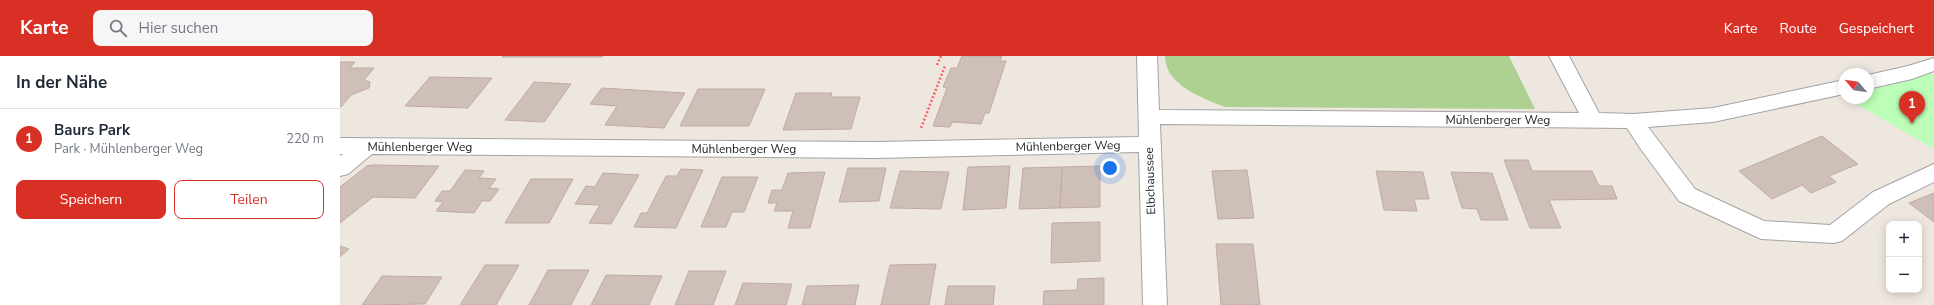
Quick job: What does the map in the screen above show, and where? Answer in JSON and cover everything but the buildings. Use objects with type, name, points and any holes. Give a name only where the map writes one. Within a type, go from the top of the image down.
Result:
[{"type":"street","name":"Elbchaussee","points":[[1147,56],[1148,117],[1156,305]]},
{"type":"street","points":[[1558,56],[1592,121]]},
{"type":"street","points":[[1874,81],[1912,72],[1934,64]]},
{"type":"street","name":"Mühlenberger Weg","points":[[1148,117],[1633,121],[1713,115],[1838,88]]},
{"type":"street","points":[[1633,121],[1647,143],[1688,195],[1761,230],[1834,234],[1881,198],[1934,172]]},
{"type":"street","name":"Mühlenberger Weg","points":[[340,146],[876,150],[1149,144]]},
{"type":"street","points":[[340,168],[368,146]]},
{"type":"path","points":[[937,65],[941,56]]},
{"type":"path","points":[[913,149],[945,66]]},
{"type":"green space","points":[[1165,56],[1509,56],[1535,109],[1225,107],[1196,95],[1178,83],[1171,75]]},
{"type":"green space","points":[[1912,72],[1934,74],[1934,149],[1856,104],[1874,104],[1874,81]]},
{"type":"place","name":"Baurs Park","points":[[1912,124]]}]
